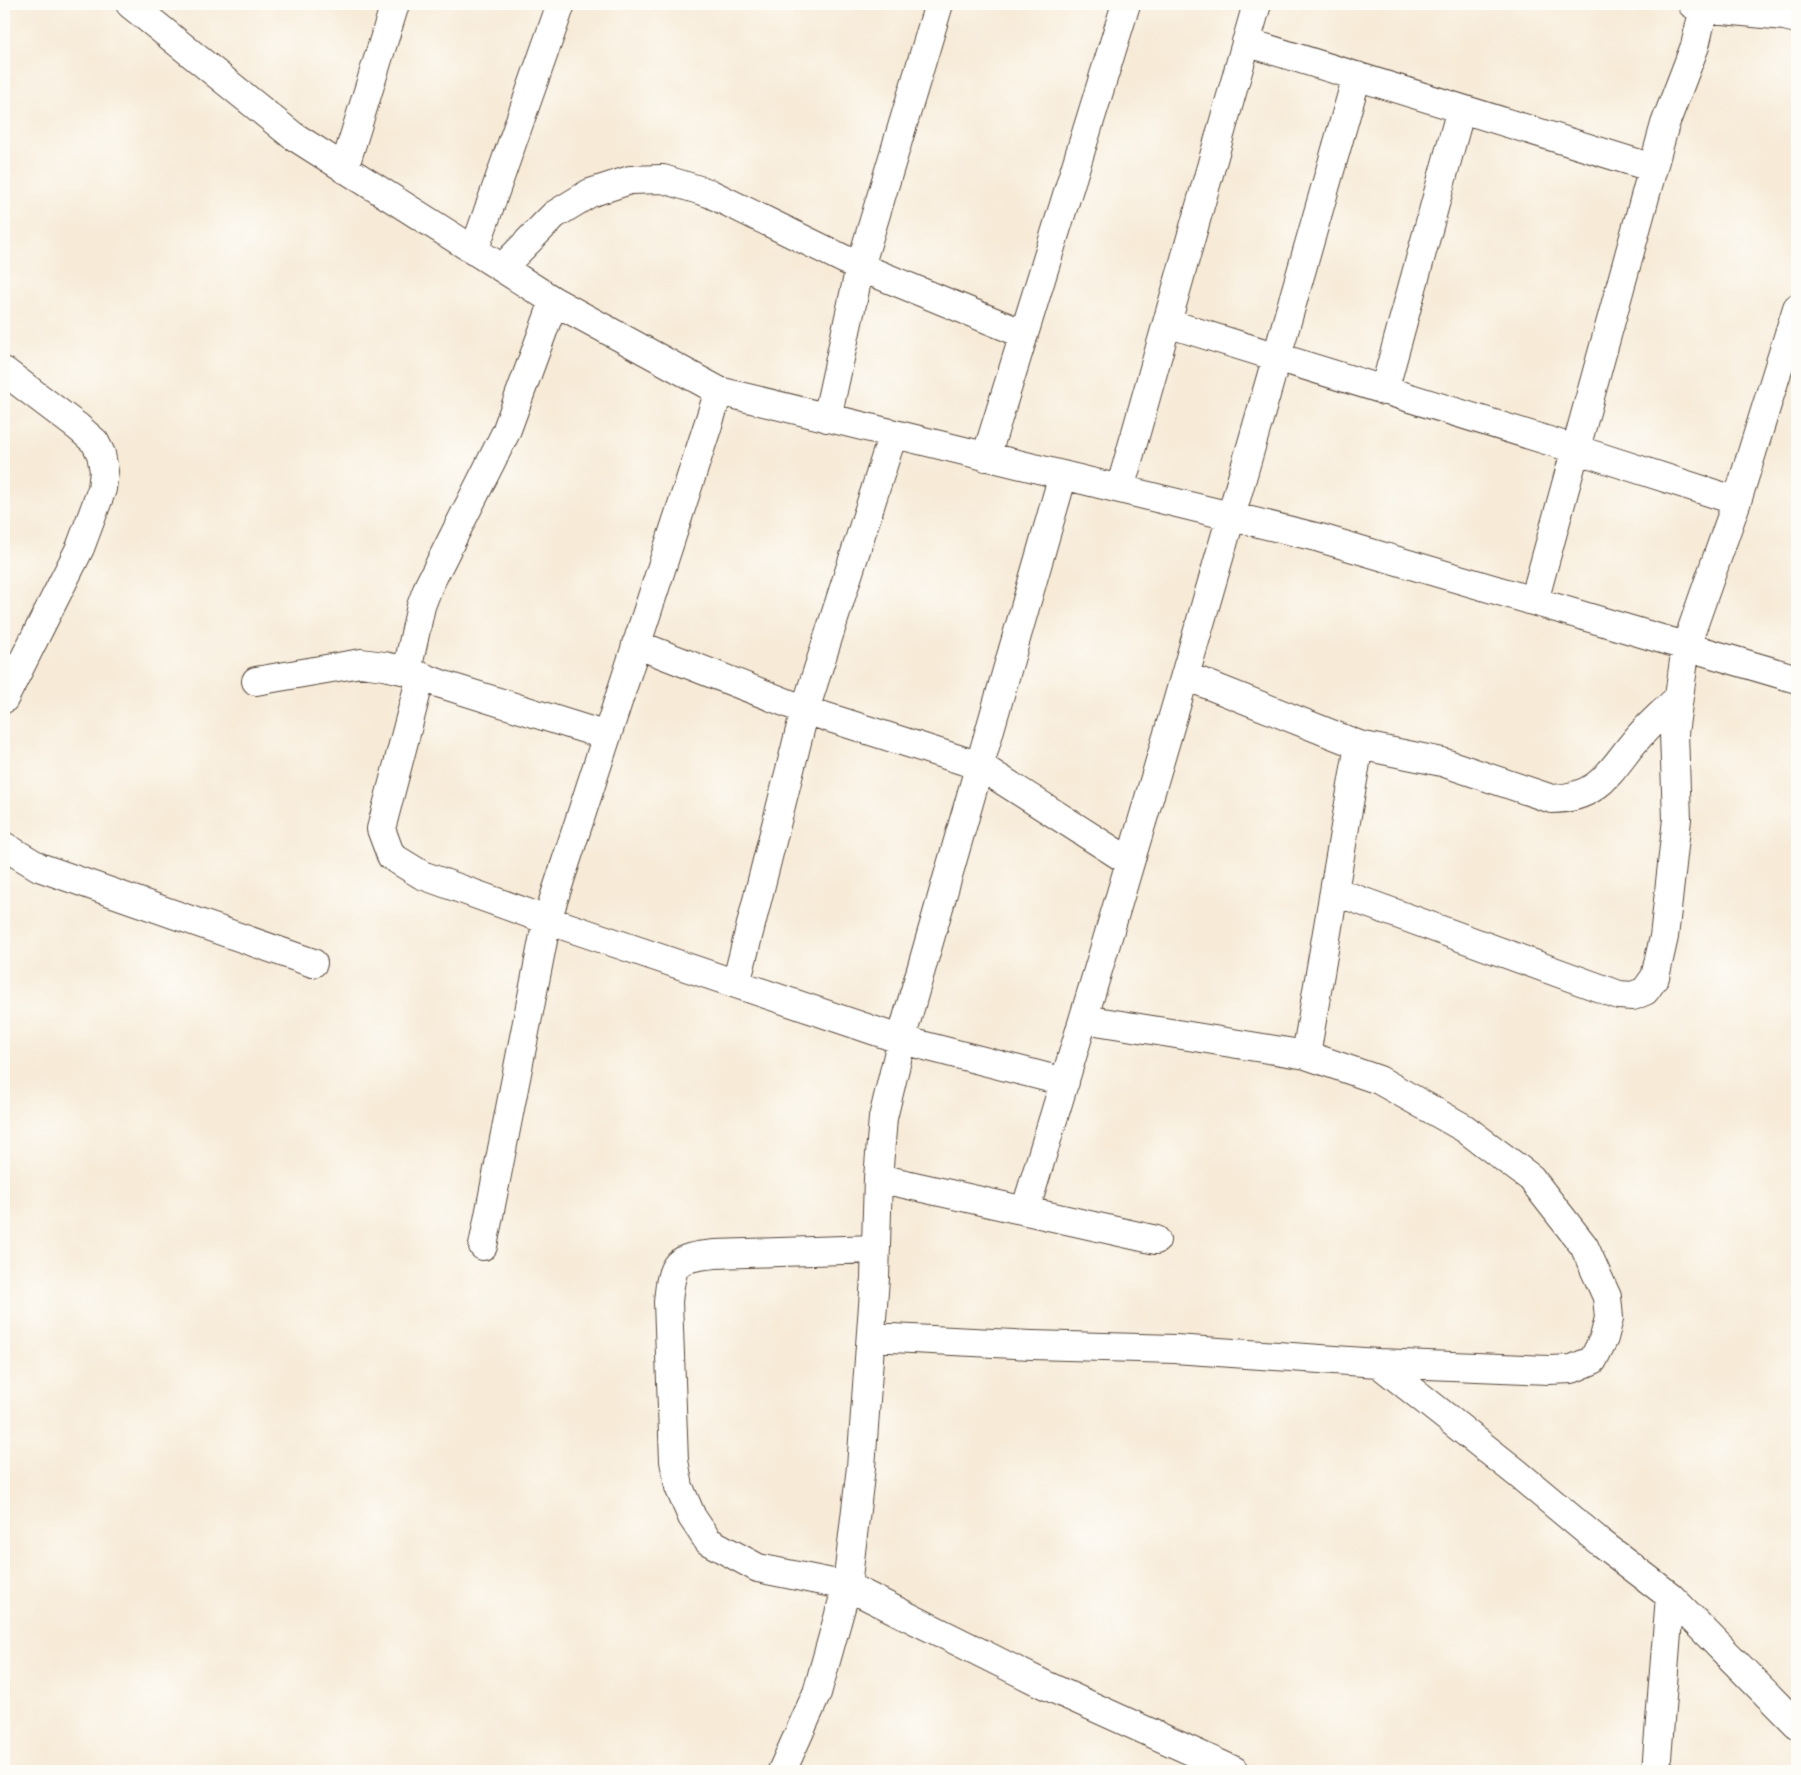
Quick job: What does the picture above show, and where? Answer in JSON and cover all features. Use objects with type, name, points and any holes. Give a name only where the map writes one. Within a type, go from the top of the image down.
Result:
[{"type":"street","points":[[130,4],[292,135],[554,301],[718,391],[1320,538],[1797,679]]},
{"type":"street","points":[[344,169],[395,4]]},
{"type":"street","points":[[474,250],[561,4]]},
{"type":"street","points":[[827,418],[860,267],[939,4]]},
{"type":"street","points":[[986,456],[1126,4]]},
{"type":"street","points":[[1120,489],[1257,4]]},
{"type":"street","points":[[1534,601],[1665,124],[1695,46],[1698,6],[1797,19]]},
{"type":"street","points":[[1246,42],[1653,168]]},
{"type":"street","points":[[1025,1211],[1186,676],[1357,76]]},
{"type":"street","points":[[1384,391],[1461,109]]},
{"type":"street","points":[[502,268],[554,215],[590,193],[630,180],[664,179],[709,192],[860,267],[1024,334]]},
{"type":"street","points":[[554,301],[506,432],[429,585],[421,606],[414,673],[381,828],[391,856],[422,875],[547,920],[902,1040],[1065,1082]]},
{"type":"street","points":[[1334,891],[1619,995],[1633,996],[1645,991],[1655,977],[1664,937],[1668,907],[1677,819],[1674,734],[1677,699],[1686,646],[1737,500],[1797,308]]},
{"type":"street","points":[[1167,323],[1737,500]]},
{"type":"street","points":[[4,371],[95,442],[102,454],[104,471],[102,489],[80,548],[4,699]]},
{"type":"street","points":[[482,1246],[547,920],[718,391]]},
{"type":"street","points":[[736,984],[805,710],[893,434]]},
{"type":"street","points":[[782,1771],[817,1694],[847,1586],[861,1467],[871,1337],[878,1178],[883,1118],[902,1040],[1063,475]]},
{"type":"street","points":[[636,644],[805,710],[980,766],[1130,862]]},
{"type":"street","points":[[256,681],[361,663],[414,673],[441,684],[607,736]]},
{"type":"street","points":[[1186,676],[1359,745],[1442,762],[1552,799],[1584,794],[1599,786],[1643,731],[1677,699]]},
{"type":"street","points":[[1306,1055],[1359,745]]},
{"type":"street","points":[[4,846],[39,867],[314,963]]},
{"type":"street","points":[[871,1337],[1032,1345],[1175,1349],[1378,1363],[1549,1370],[1572,1368],[1593,1360],[1600,1345],[1608,1318],[1607,1297],[1584,1246],[1531,1178],[1464,1128],[1379,1080],[1306,1055],[1084,1020]]},
{"type":"street","points":[[878,1178],[1156,1240]]},
{"type":"street","points":[[876,1249],[692,1256],[678,1263],[671,1276],[668,1302],[674,1461],[680,1487],[692,1517],[708,1541],[758,1568],[847,1586],[1043,1684],[1234,1771]]},
{"type":"street","points":[[1378,1363],[1518,1473],[1601,1543],[1670,1596],[1797,1726]]},
{"type":"street","points":[[1656,1771],[1670,1596]]}]
